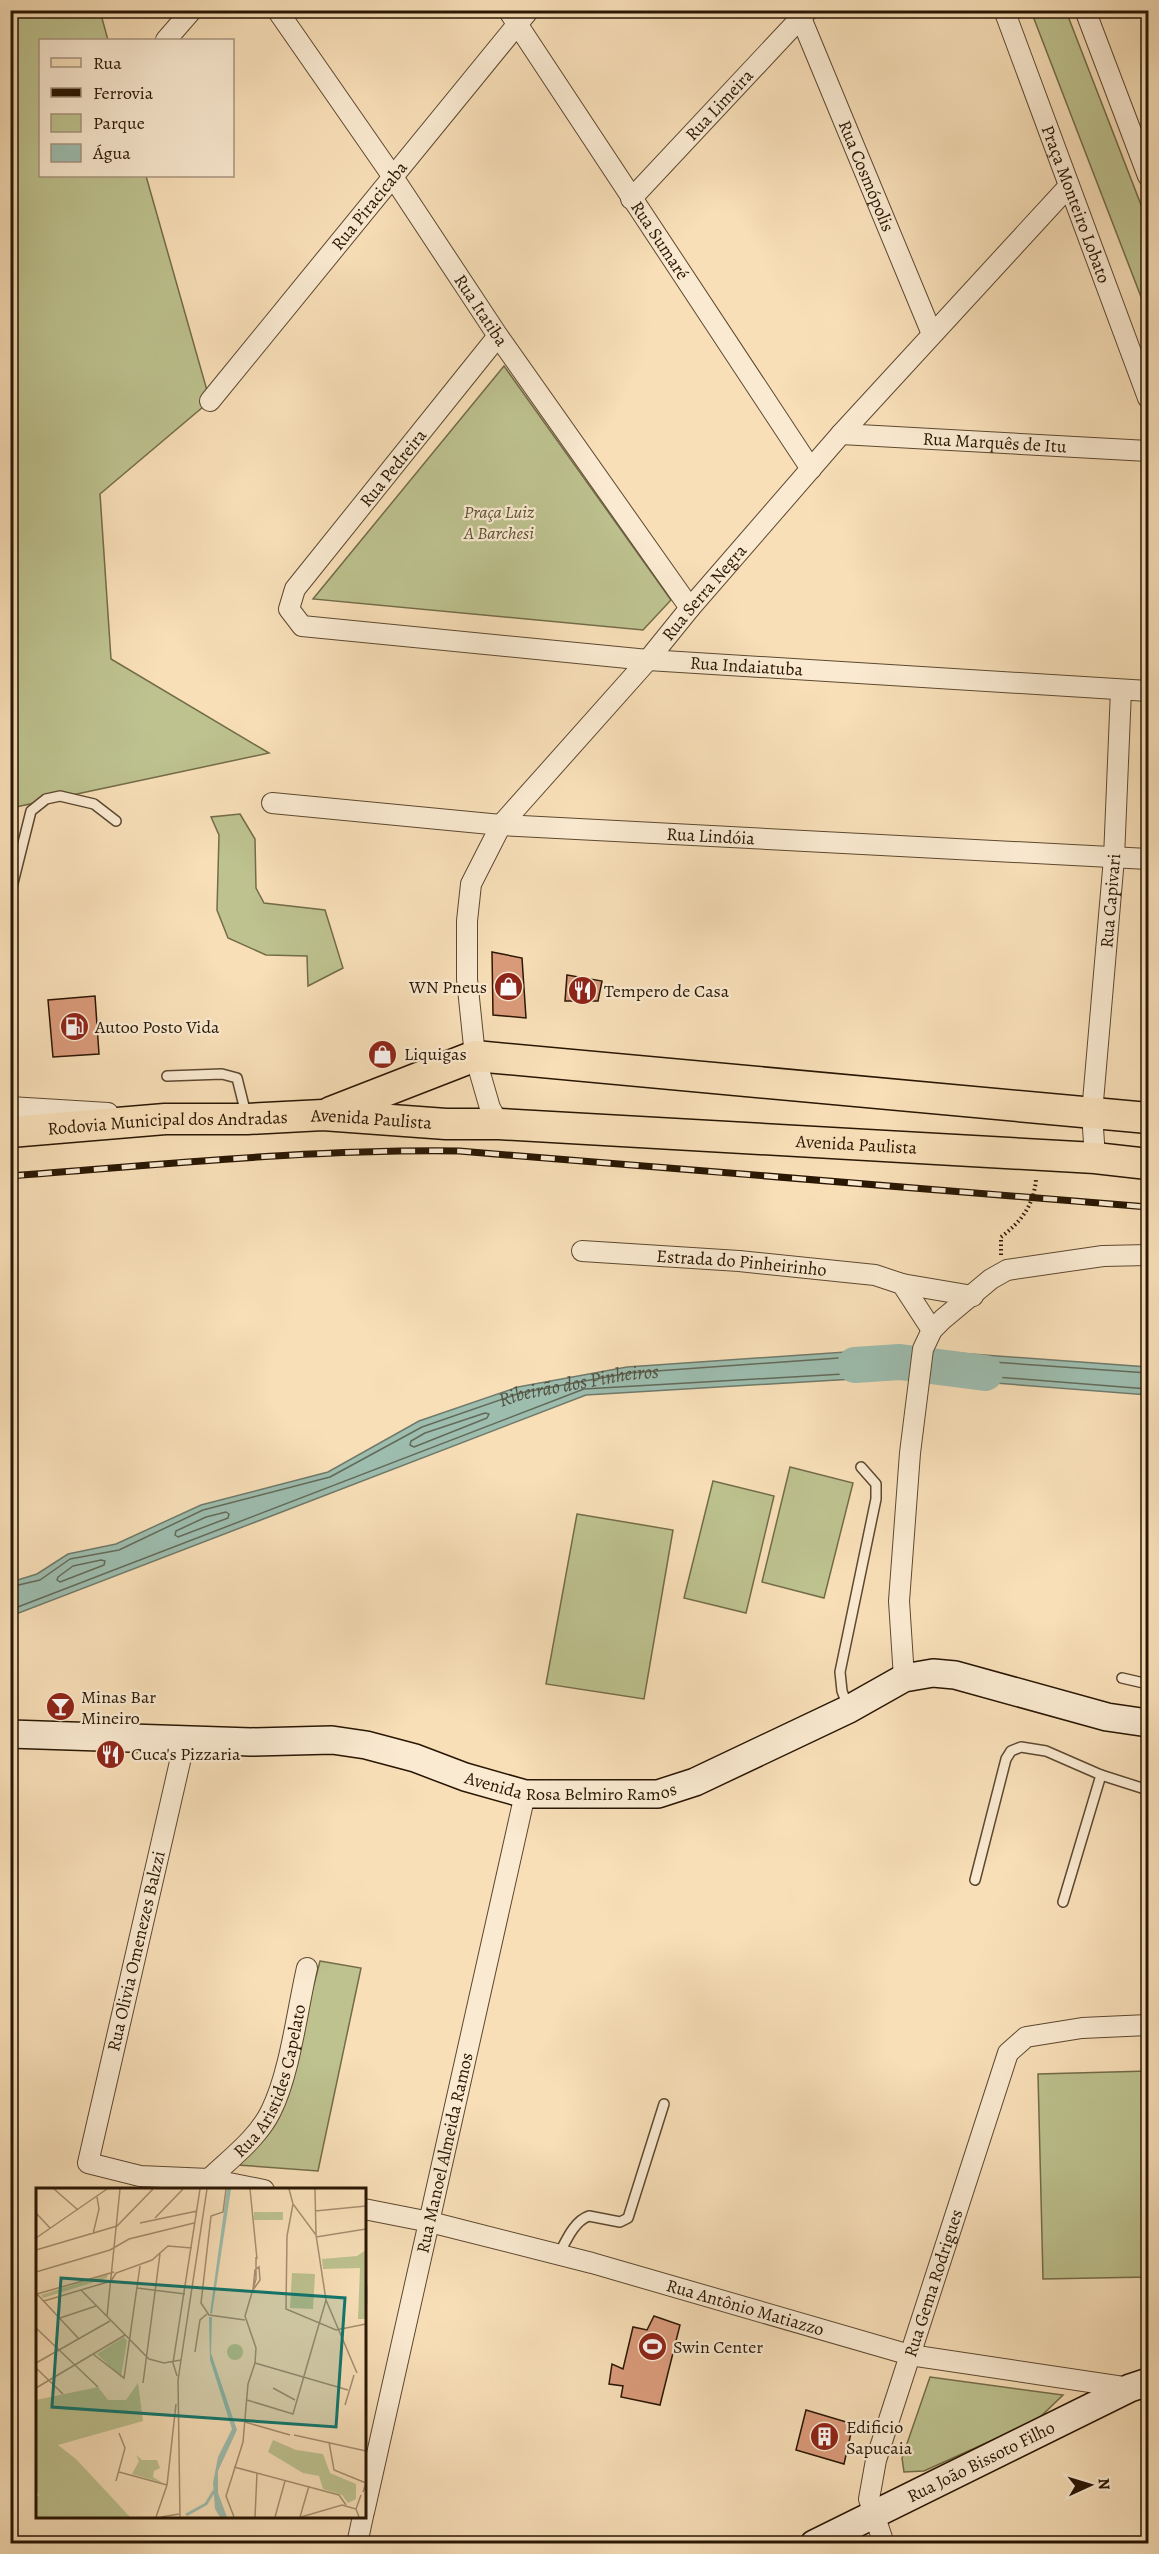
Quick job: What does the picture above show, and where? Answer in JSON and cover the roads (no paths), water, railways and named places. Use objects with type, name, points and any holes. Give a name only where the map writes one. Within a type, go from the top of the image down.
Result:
[{"type":"main road","name":"Avenida Paulista","points":[[323,1115],[475,1056],[1149,1118]]},
{"type":"main road","name":"Avenida Paulista","points":[[323,1115],[446,1124],[499,1124],[1035,1154],[1149,1164]]},
{"type":"main road","name":"Rodovia Municipal dos Andradas","points":[[10,1132],[165,1119],[247,1119],[323,1115]]},
{"type":"main road","name":"Avenida Rosa Belmiro Ramos","points":[[10,1734],[251,1742],[332,1740],[366,1745],[525,1794],[658,1794],[695,1782],[849,1709],[904,1678],[933,1672],[955,1675],[1107,1717],[1149,1723]]},
{"type":"main road","name":"Avenida Rosa Belmiro Ramos","points":[[1107,1717],[1149,1741]]},
{"type":"main road","name":"Rua João Bissoto Filho","points":[[814,2544],[1139,2385]]},
{"type":"street","points":[[167,39],[192,10]]},
{"type":"street","name":"Rua Itatiba","points":[[277,10],[393,177],[498,336],[690,608]]},
{"type":"street","name":"Praça Monteiro Lobato","points":[[1004,10],[1149,398]]},
{"type":"street","points":[[1085,10],[1149,176]]},
{"type":"street","name":"Rua Limeira","points":[[630,199],[804,14]]},
{"type":"street","name":"Rua Cosmópolis","points":[[804,14],[932,334]]},
{"type":"street","name":"Rua Piracicaba","points":[[210,401],[393,177],[518,15]]},
{"type":"street","name":"Rua Sumaré","points":[[518,15],[630,199],[811,469]]},
{"type":"street","name":"Rua Serra Negra","points":[[499,1124],[490,1108],[475,1056],[467,979],[467,921],[471,884],[501,825],[648,660],[690,608],[841,434],[1069,186]]},
{"type":"street","name":"Rua Pedreira","points":[[290,601],[295,589],[498,336]]},
{"type":"street","name":"Rua Marquês de Itu","points":[[841,434],[1149,451]]},
{"type":"street","name":"Rua Indaiatuba","points":[[290,601],[289,609],[302,626],[648,660],[1149,691]]},
{"type":"street","name":"Rua Capivari","points":[[1095,1158],[1092,1113],[1114,858],[1121,690]]},
{"type":"street","name":"Rua Lindóia","points":[[272,803],[501,825],[1149,859]]},
{"type":"street","points":[[10,1107],[53,1108],[165,1119]]},
{"type":"street","name":"Estrada do Pinheirinho","points":[[582,1251],[739,1261],[875,1275],[902,1284],[973,1296]]},
{"type":"street","points":[[904,1678],[899,1602],[917,1389],[922,1349],[932,1330],[991,1279],[1004,1272],[1055,1261],[1149,1255]]},
{"type":"street","points":[[902,1284],[932,1330]]},
{"type":"street","name":"Rua Olivia Omenezes Balzzi","points":[[185,1740],[87,2163],[140,2176],[209,2179]]},
{"type":"street","name":"Rua Manoel Almeida Ramos","points":[[366,2503],[430,2222],[485,1961],[525,1794]]},
{"type":"street","name":"Rua Aristides Capelato","points":[[209,2179],[255,2136],[271,2112],[281,2084],[307,1968]]},
{"type":"street","name":"Rua Gema Rodrigues","points":[[884,2544],[876,2514],[869,2499],[876,2460],[1008,2053],[1026,2037],[1082,2028],[1149,2025]]},
{"type":"street","points":[[209,2179],[254,2188]]},
{"type":"street","name":"Rua Antônio Matiazzo","points":[[366,2209],[430,2222],[559,2254],[910,2355],[1139,2385]]},
{"type":"street","points":[[357,2544],[363,2518]]},
{"type":"lane","points":[[10,895],[31,811],[46,799],[60,796],[94,804],[116,821]]},
{"type":"lane","points":[[167,1076],[222,1074],[237,1078],[247,1119]]},
{"type":"lane","points":[[849,1709],[842,1691],[840,1672],[876,1499],[876,1484],[861,1467]]},
{"type":"lane","points":[[1122,1678],[1149,1684]]},
{"type":"lane","points":[[975,1881],[1006,1760],[1011,1751],[1021,1746],[1047,1751],[1101,1775],[1149,1790]]},
{"type":"lane","points":[[1063,1902],[1101,1775]]},
{"type":"lane","points":[[559,2254],[568,2236],[584,2217],[620,2222],[628,2218],[664,2104]]},
{"type":"water","points":[[904,1348],[904,1376],[586,1395],[11,1616],[11,1582],[37,1574],[68,1554],[116,1544],[201,1505],[328,1472],[419,1421],[518,1387],[627,1367]]},
{"type":"water","points":[[944,1352],[1148,1367],[1148,1395],[931,1378]]},
{"type":"waterway","name":"Ribeirão dos Pinheiros","points":[[855,1365],[900,1362],[985,1373]]},
{"type":"railway","points":[[10,1176],[291,1155],[459,1151],[1148,1207]]},
{"type":"place","name":"WN Pneus","points":[[508,987]]},
{"type":"place","name":"Tempero de Casa","points":[[583,991]]},
{"type":"place","name":"Autoo Posto Vida","points":[[74,1027]]},
{"type":"place","name":"Liquigas","points":[[383,1054]]},
{"type":"place","name":"Minas Bar Mineiro","points":[[60,1707]]},
{"type":"place","name":"Cuca's Pizzaria","points":[[110,1754]]},
{"type":"place","name":"Swin Center","points":[[652,2347]]},
{"type":"place","name":"Edificio Sapucaia","points":[[825,2437]]},
{"type":"park label","name":"Praça Luiz A Barchesi","points":[[499,522]]}]
